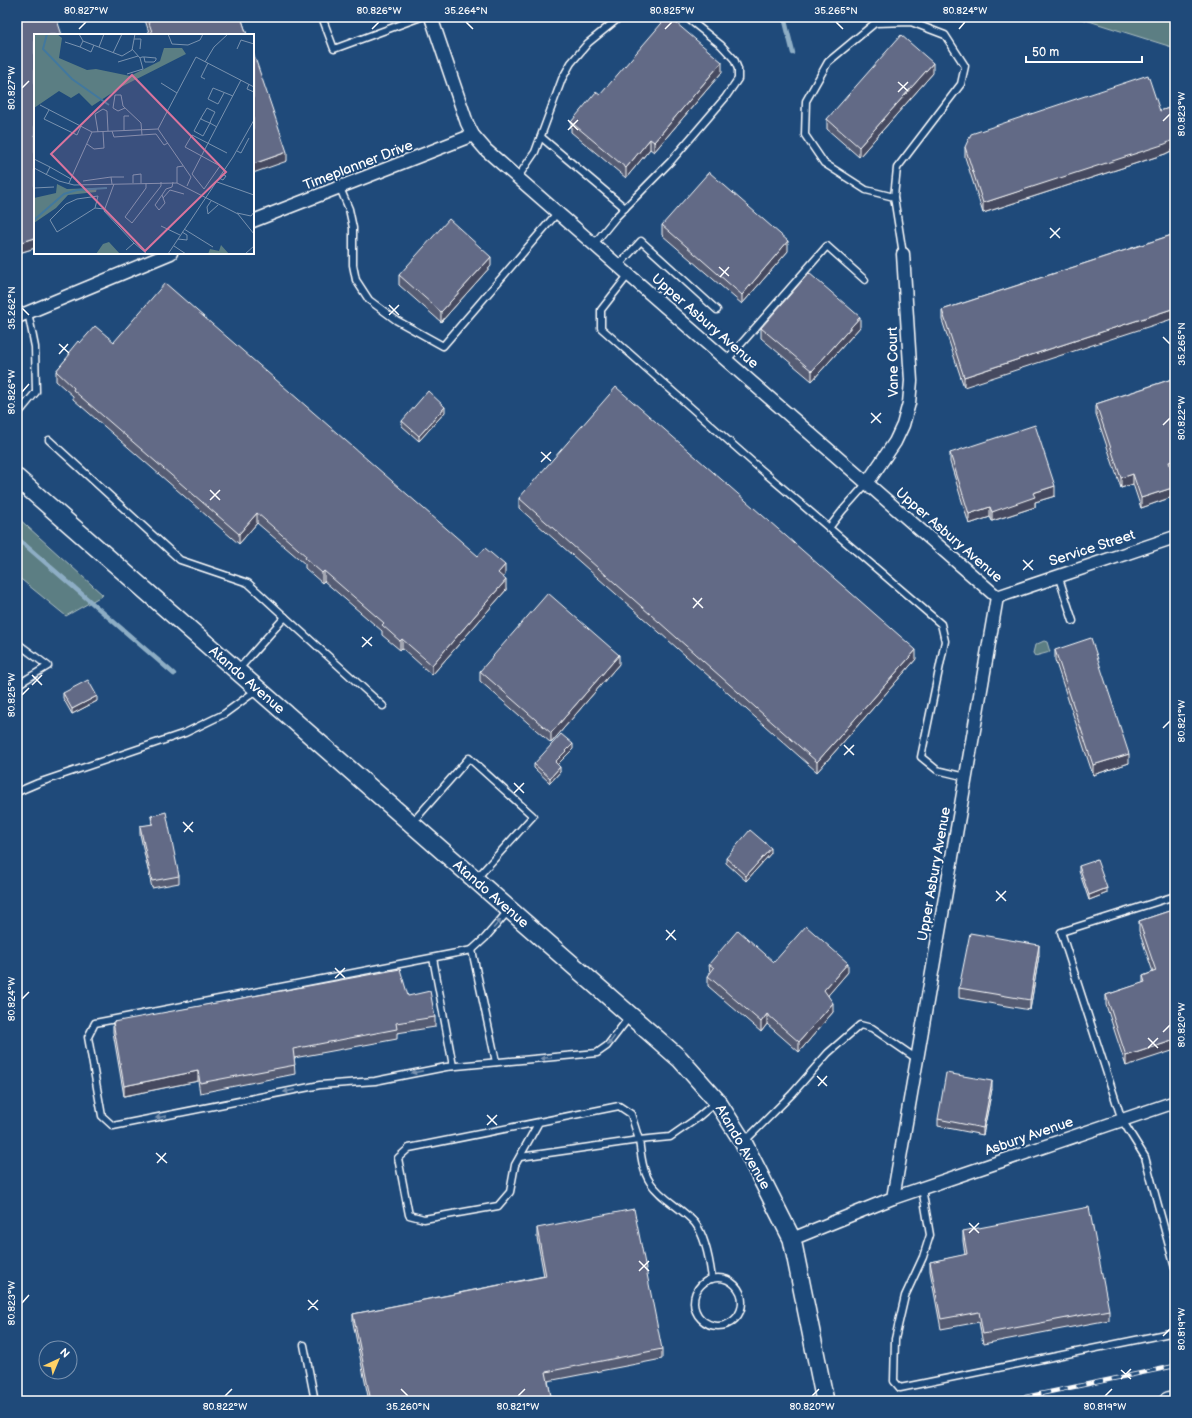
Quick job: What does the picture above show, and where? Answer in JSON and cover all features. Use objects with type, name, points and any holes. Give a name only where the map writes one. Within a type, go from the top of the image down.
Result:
[{"type":"main road","name":"Atando Avenue","points":[[17,478],[680,1059],[717,1101],[743,1142],[792,1239],[825,1401]]},
{"type":"main road","points":[[1168,1401],[1175,1400]]},
{"type":"street","name":"Upper Asbury Avenue","points":[[431,17],[467,123],[473,135],[486,150],[997,597],[893,1198]]},
{"type":"street","name":"Timeplanner Drive","points":[[254,221],[473,135]]},
{"type":"street","points":[[23,314],[169,254]]},
{"type":"street","name":"Vane Court","points":[[867,483],[895,442],[903,425],[909,403],[911,381],[903,254]]},
{"type":"street","name":"Service Street","points":[[997,597],[1174,539]]},
{"type":"street","name":"Asbury Avenue","points":[[893,1198],[1175,1102]]},
{"type":"street","points":[[792,1239],[893,1198]]},
{"type":"lane","points":[[322,17],[334,49],[420,17]]},
{"type":"lane","points":[[518,177],[536,152],[562,79],[571,63],[588,43],[620,17]]},
{"type":"lane","points":[[594,244],[625,208],[671,161],[725,98],[738,79],[738,69],[734,59],[721,45],[686,17]]},
{"type":"lane","points":[[894,197],[866,190],[824,163],[805,136],[806,101],[828,62],[875,23],[911,22],[945,35],[965,66],[961,84],[897,168],[894,197],[903,254]]},
{"type":"lane","points":[[541,138],[625,208]]},
{"type":"lane","points":[[340,188],[349,209],[353,228],[353,265],[356,280],[370,300],[396,320],[443,346],[558,212]]},
{"type":"lane","points":[[619,265],[640,241],[717,310]]},
{"type":"lane","points":[[727,360],[827,246],[865,280]]},
{"type":"lane","points":[[628,274],[601,310],[601,328],[757,466],[941,624],[945,641],[921,757],[937,770],[966,777]]},
{"type":"lane","points":[[17,415],[36,392],[35,347],[23,314]]},
{"type":"lane","points":[[49,440],[180,560],[248,583],[383,706]]},
{"type":"lane","points":[[829,528],[867,483]]},
{"type":"lane","points":[[1058,576],[1073,621]]},
{"type":"lane","points":[[237,672],[285,617]]},
{"type":"lane","points":[[17,643],[48,666],[17,685]]},
{"type":"lane","points":[[17,792],[38,783],[185,733],[224,714],[258,689]]},
{"type":"lane","points":[[411,824],[469,758],[534,816],[475,880]]},
{"type":"lane","points":[[1175,896],[1062,932],[1122,1120],[1146,1157],[1175,1268]]},
{"type":"lane","points":[[509,910],[485,938],[472,950],[95,1023],[88,1036],[102,1116],[113,1126],[320,1085],[375,1081],[453,1066],[597,1053],[607,1046],[630,1016]]},
{"type":"lane","points":[[472,950],[496,1062]]},
{"type":"lane","points":[[433,958],[453,1066]]},
{"type":"lane","points":[[743,1142],[792,1094],[828,1053],[860,1025],[872,1028],[917,1059]]},
{"type":"lane","points":[[520,1157],[670,1137],[696,1119],[717,1101]]},
{"type":"lane","points":[[539,1122],[515,1165],[510,1192],[498,1206],[424,1218],[409,1215],[398,1158],[409,1148],[539,1122],[619,1106],[631,1114],[639,1140],[642,1162],[650,1181],[662,1195],[696,1224],[706,1246],[712,1279]]},
{"type":"lane","points":[[922,1188],[930,1235],[923,1257],[905,1296],[895,1339],[894,1382],[900,1388],[1175,1332]]},
{"type":"lane","points":[[722,1278],[729,1281],[736,1286],[742,1300],[739,1312],[732,1321],[724,1325],[716,1326],[702,1320],[694,1307],[694,1299],[700,1285],[712,1279],[722,1278]]},
{"type":"lane","points":[[304,1345],[315,1401]]},
{"type":"green space","points":[[1076,17],[1175,17],[1175,48]]},
{"type":"green space","points":[[17,517],[103,595],[66,616],[17,576]]},
{"type":"green space","points":[[1044,641],[1047,642],[1050,652],[1035,656],[1033,653],[1035,645]]},
{"type":"building","points":[[17,17],[56,17],[62,34],[34,34],[34,238],[19,243],[17,236]]},
{"type":"building","points":[[147,17],[241,17],[247,34],[153,34]]},
{"type":"building","points":[[667,17],[669,17],[722,62],[654,142],[650,139],[626,168],[571,122],[596,92],[600,95]]},
{"type":"building","points":[[901,35],[933,63],[859,147],[827,119]]},
{"type":"building","points":[[254,55],[287,152],[254,164]]},
{"type":"building","points":[[1148,75],[1160,111],[1175,106],[1175,139],[1165,144],[983,203],[965,147],[971,134]]},
{"type":"building","points":[[709,172],[788,241],[742,295],[662,225]]},
{"type":"building","points":[[449,219],[491,257],[441,312],[399,275]]},
{"type":"building","points":[[1175,234],[1175,308],[964,377],[942,310]]},
{"type":"building","points":[[809,273],[860,317],[812,371],[761,328]]},
{"type":"building","points":[[165,283],[478,556],[485,548],[505,565],[498,573],[506,580],[432,665],[402,639],[400,641],[382,625],[384,623],[324,571],[322,573],[305,558],[306,556],[257,513],[239,534],[73,390],[74,388],[56,371],[70,354],[69,352],[78,341],[80,343],[95,326],[114,342]]},
{"type":"building","points":[[1175,378],[1175,460],[1169,462],[1175,481],[1175,487],[1141,498],[1133,474],[1121,478],[1096,404]]},
{"type":"building","points":[[616,387],[916,650],[817,762],[519,498]]},
{"type":"building","points":[[428,391],[445,407],[419,436],[402,421]]},
{"type":"building","points":[[1035,425],[1055,486],[1033,493],[1035,497],[992,512],[990,507],[969,514],[950,453]]},
{"type":"building","points":[[548,593],[619,655],[551,733],[480,671]]},
{"type":"building","points":[[1091,638],[1129,754],[1093,765],[1055,650]]},
{"type":"building","points":[[88,680],[97,696],[72,709],[63,693]]},
{"type":"building","points":[[561,734],[573,744],[555,762],[560,767],[550,778],[534,764]]},
{"type":"building","points":[[166,812],[179,876],[152,881],[140,826],[153,824],[151,816]]},
{"type":"building","points":[[750,830],[771,848],[746,876],[726,858]]},
{"type":"building","points":[[1097,860],[1107,888],[1089,895],[1079,866]]},
{"type":"building","points":[[1175,909],[1175,1040],[1126,1056],[1106,995],[1145,982],[1143,976],[1156,971],[1139,921]]},
{"type":"building","points":[[806,926],[848,963],[824,990],[833,1003],[799,1042],[767,1014],[761,1022],[708,976],[714,968],[709,964],[738,930],[774,962]]},
{"type":"building","points":[[970,933],[1039,945],[1030,1000],[959,988]]},
{"type":"building","points":[[400,969],[408,996],[430,991],[435,1017],[396,1023],[397,1029],[293,1049],[295,1065],[200,1083],[198,1071],[124,1086],[113,1022]]},
{"type":"building","points":[[946,1073],[992,1081],[983,1128],[938,1119]]},
{"type":"building","points":[[1089,1207],[1109,1310],[983,1334],[979,1312],[941,1319],[930,1262],[967,1254],[963,1231]]},
{"type":"building","points":[[634,1209],[662,1349],[546,1372],[552,1401],[371,1401],[353,1314],[546,1276],[537,1228]]},
{"type":"waterway","points":[[784,17],[793,53]]},
{"type":"waterway","points":[[17,538],[174,674]]},
{"type":"railway","points":[[1006,1401],[1175,1366]]}]
